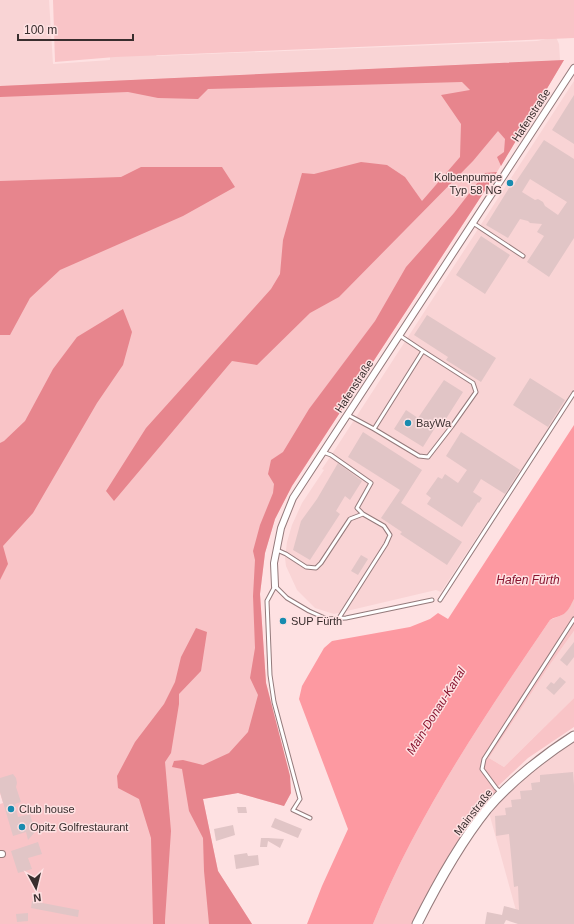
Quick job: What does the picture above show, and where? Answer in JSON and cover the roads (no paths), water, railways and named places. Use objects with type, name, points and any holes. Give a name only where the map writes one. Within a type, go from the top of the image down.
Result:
[{"type":"main road","name":"Mainstraße","points":[[416,924],[449,863],[488,808],[531,766],[574,736]]},
{"type":"street","name":"Hafenstraße","points":[[275,586],[274,563],[281,528],[293,498],[574,68]]},
{"type":"lane","points":[[472,223],[523,256]]},
{"type":"lane","points":[[348,414],[419,456],[428,457],[476,392],[473,384],[399,335]]},
{"type":"lane","points":[[374,429],[423,351]]},
{"type":"lane","points":[[440,600],[574,393]]},
{"type":"lane","points":[[323,452],[331,455],[371,483],[357,508],[363,514],[384,526],[390,535],[386,544],[339,618]]},
{"type":"lane","points":[[277,550],[306,567],[316,568],[321,563],[350,519],[363,514]]},
{"type":"lane","points":[[310,818],[293,810],[300,799],[274,702],[270,675],[267,601],[275,586],[287,598],[308,612],[327,619],[432,600]]},
{"type":"lane","points":[[502,794],[482,769],[484,759],[574,619]]},
{"type":"water","points":[[574,425],[574,599],[572,604],[564,614],[550,620],[453,768],[410,844],[373,924],[307,924],[322,886],[348,829],[299,699],[302,686],[324,648],[332,641],[410,627],[430,619],[438,613],[448,619]]},
{"type":"place","name":"Kolbenpumpe Typ 58 NG","points":[[510,183]]},
{"type":"place","name":"BayWa","points":[[408,423]]},
{"type":"place","name":"SUP Fürth","points":[[283,621]]},
{"type":"place","name":"Club house","points":[[11,809]]},
{"type":"place","name":"Opitz Golfrestaurant","points":[[22,827]]},
{"type":"water label","name":"Hafen Fürth","points":[[528,580]]},
{"type":"water label","name":"Main-Donau-Kanal","points":[[436,711]]}]
